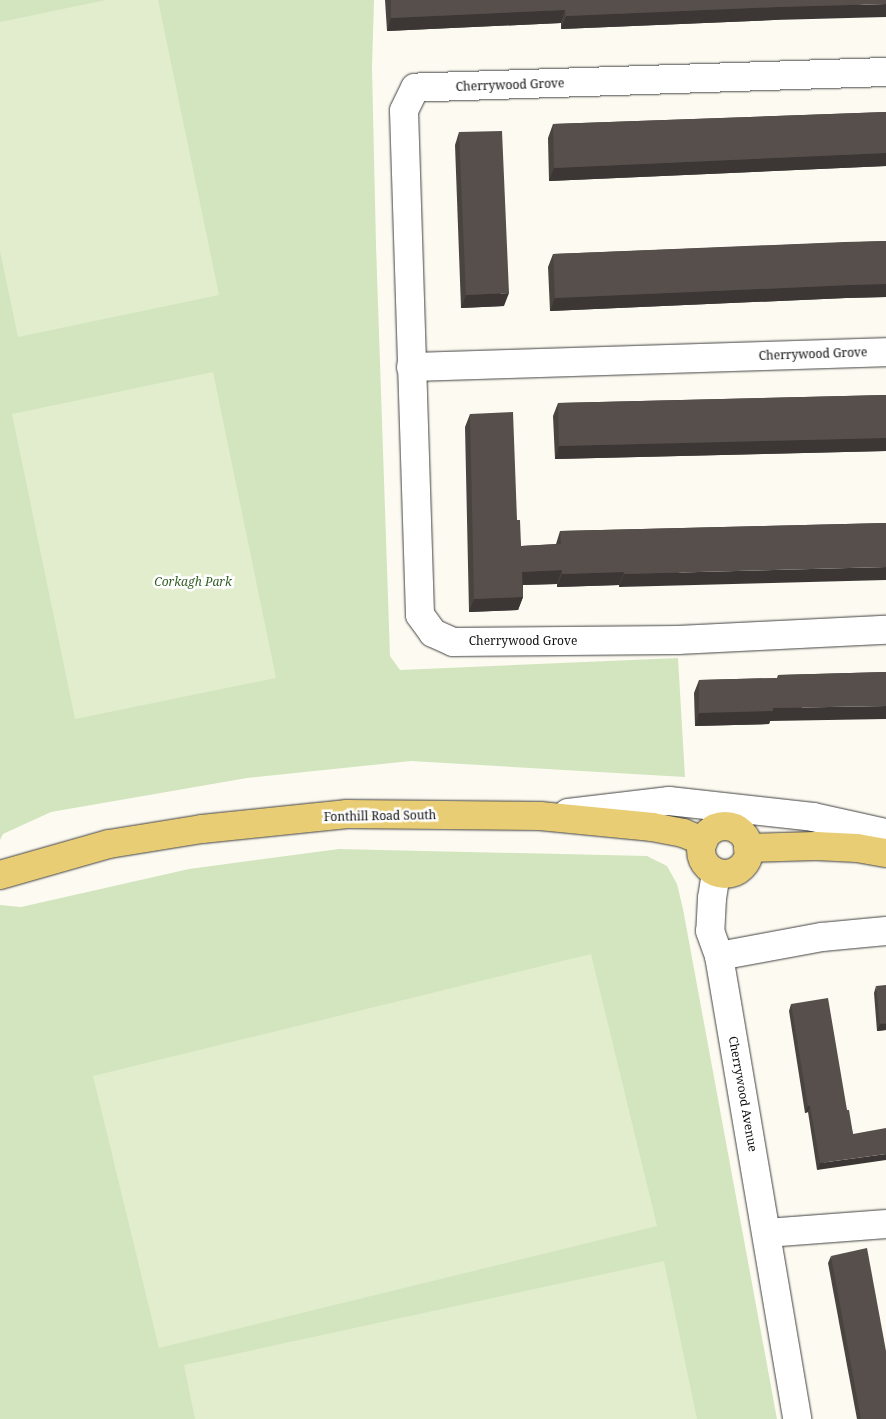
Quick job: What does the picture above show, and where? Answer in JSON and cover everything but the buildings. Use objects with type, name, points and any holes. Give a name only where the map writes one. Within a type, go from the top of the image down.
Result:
[{"type":"main road","name":"Fonthill Road South","points":[[0,875],[109,844],[202,829],[347,814],[540,816],[652,827],[703,841]]},
{"type":"main road","points":[[726,826],[740,832],[748,848],[747,859],[740,869],[729,874],[716,873],[705,865],[702,859],[703,841],[712,830],[726,826]]},
{"type":"main road","points":[[748,848],[824,846],[857,848],[886,853]]},
{"type":"street","name":"Cherrywood Grove","points":[[886,72],[415,88],[404,111],[420,615],[433,633],[452,642],[678,640],[886,630]]},
{"type":"street","name":"Cherrywood Grove","points":[[411,367],[886,352]]},
{"type":"street","points":[[540,816],[669,801],[813,818],[886,832]]},
{"type":"street","name":"Cherrywood Avenue","points":[[716,873],[710,931],[719,956],[797,1419]]},
{"type":"street","points":[[719,956],[822,937],[886,931]]},
{"type":"street","points":[[766,1233],[886,1224]]},
{"type":"green space","name":"Corkagh Park","points":[[0,0],[374,0],[372,68],[376,245],[390,656],[400,670],[678,658],[685,777],[411,761],[247,778],[51,812],[3,834],[0,840]]},
{"type":"green space","points":[[106,0],[158,0],[219,295],[18,337],[0,251],[0,22]]},
{"type":"green space","points":[[213,372],[276,678],[75,719],[12,414]]},
{"type":"green space","points":[[339,849],[647,856],[667,866],[677,884],[683,909],[777,1419],[0,1419],[0,905],[21,907],[189,869]]},
{"type":"green space","points":[[591,954],[657,1226],[159,1348],[93,1076]]},
{"type":"green space","points":[[664,1261],[697,1419],[195,1419],[184,1365]]}]
